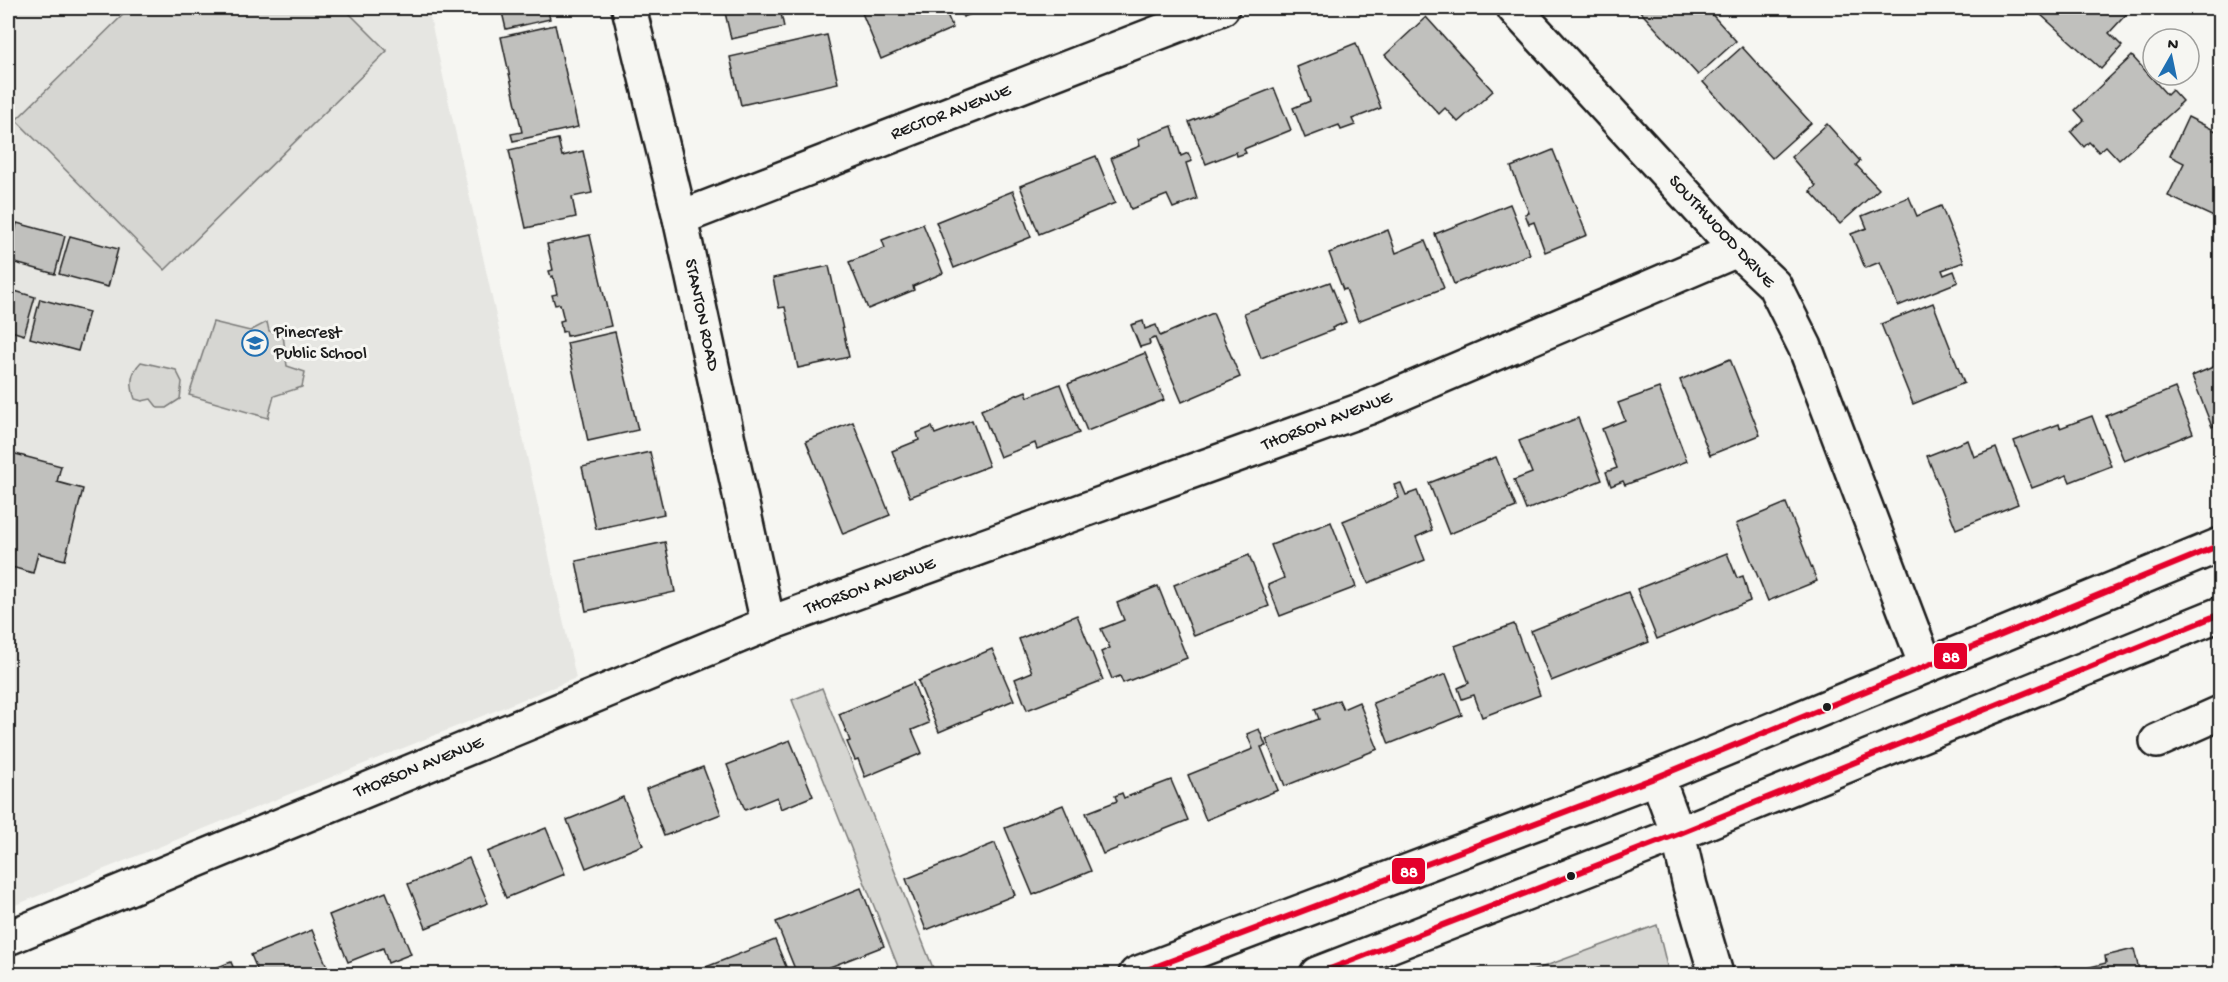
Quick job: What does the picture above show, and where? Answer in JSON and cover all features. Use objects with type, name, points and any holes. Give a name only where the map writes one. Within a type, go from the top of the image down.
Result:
[{"type":"street","name":"STANTON ROAD","points":[[629,8],[680,218],[768,624]]},
{"type":"street","name":"RECTOR AVENUE","points":[[680,218],[1222,8]]},
{"type":"street","name":"SOUTHWOOD DRIVE","points":[[1514,8],[1737,250],[1774,285],[1805,347],[1926,666]]},
{"type":"street","name":"THORSON AVENUE","points":[[8,938],[768,624],[1367,408],[1737,250]]},
{"type":"street","points":[[1136,975],[1657,777],[2220,545]]},
{"type":"street","points":[[1317,975],[1678,834],[2220,614]]},
{"type":"street","points":[[2157,741],[2220,713]]},
{"type":"street","points":[[1657,777],[1678,834],[1690,886],[1716,975]]},
{"type":"shaded area","name":"Pinecrest Public School","points":[[8,8],[428,8],[576,678],[8,908]]},
{"type":"shaded area","points":[[130,8],[344,8],[387,51],[165,270],[16,120]]},
{"type":"shaded area","points":[[213,322],[250,331],[267,322],[269,331],[283,335],[287,366],[305,372],[302,387],[274,396],[268,418],[189,395]]},
{"type":"shaded area","points":[[141,362],[176,370],[182,382],[180,399],[166,408],[158,408],[151,399],[142,401],[135,399],[132,379]]},
{"type":"shaded area","points":[[822,688],[935,973],[901,974],[792,700]]},
{"type":"shaded area","points":[[1657,925],[1669,974],[1524,974]]},
{"type":"building","points":[[501,8],[547,8],[550,19],[506,29]]},
{"type":"building","points":[[724,8],[787,8],[780,9],[784,27],[731,39]]},
{"type":"building","points":[[860,8],[944,8],[953,28],[881,59]]},
{"type":"building","points":[[959,8],[988,8],[963,17]]},
{"type":"building","points":[[1637,8],[1709,8],[1707,9],[1736,41],[1698,75]]},
{"type":"building","points":[[2046,8],[2132,8],[2109,33],[2122,46],[2101,69],[2040,14]]},
{"type":"building","points":[[1426,17],[1493,91],[1458,122],[1445,108],[1439,114],[1385,55]]},
{"type":"building","points":[[555,25],[578,127],[513,141],[511,134],[522,132],[501,37]]},
{"type":"building","points":[[827,35],[838,83],[741,105],[730,57]]},
{"type":"building","points":[[1356,43],[1381,108],[1352,119],[1355,125],[1341,130],[1339,125],[1305,138],[1293,108],[1310,101],[1297,67]]},
{"type":"building","points":[[1742,47],[1811,123],[1772,158],[1703,82]]},
{"type":"building","points":[[2132,56],[2141,66],[2141,87],[2160,87],[2167,95],[2172,90],[2182,101],[2119,160],[2106,146],[2099,152],[2089,142],[2084,147],[2071,132],[2084,120],[2075,110]]},
{"type":"building","points":[[1274,88],[1291,130],[1244,149],[1246,153],[1237,156],[1236,152],[1206,164],[1189,122]]},
{"type":"building","points":[[2188,117],[2220,133],[2220,213],[2218,219],[2168,196],[2184,163],[2170,156]]},
{"type":"building","points":[[1827,124],[1860,161],[1856,165],[1879,189],[1840,224],[1810,191],[1816,186],[1791,157]]},
{"type":"building","points":[[1172,126],[1181,156],[1188,153],[1192,161],[1186,163],[1197,199],[1173,208],[1167,195],[1131,209],[1111,158],[1140,146],[1138,139]]},
{"type":"building","points":[[558,139],[562,156],[583,151],[592,193],[572,197],[576,217],[526,228],[509,150]]},
{"type":"building","points":[[1553,150],[1587,235],[1545,252],[1534,222],[1529,224],[1525,214],[1529,213],[1511,167]]},
{"type":"building","points":[[1096,156],[1115,203],[1039,234],[1020,186]]},
{"type":"building","points":[[1013,191],[1031,237],[954,268],[936,222]]},
{"type":"building","points":[[1909,197],[1917,216],[1941,206],[1964,262],[1942,270],[1944,275],[1954,271],[1958,282],[1898,306],[1880,262],[1865,268],[1851,234],[1867,228],[1862,216]]},
{"type":"building","points":[[1510,204],[1530,254],[1454,284],[1435,234]]},
{"type":"building","points":[[17,223],[65,236],[55,274],[8,261]]},
{"type":"building","points":[[923,224],[943,273],[913,286],[914,290],[868,309],[849,262],[885,248],[882,240]]},
{"type":"building","points":[[1388,230],[1396,253],[1425,241],[1444,288],[1358,321],[1329,253]]},
{"type":"building","points":[[590,235],[611,326],[567,336],[566,331],[562,332],[560,321],[564,320],[560,304],[555,305],[552,295],[557,294],[553,276],[551,277],[549,271],[553,270],[547,244]]},
{"type":"building","points":[[70,236],[118,249],[108,287],[59,274]]},
{"type":"building","points":[[829,266],[849,357],[798,368],[785,307],[779,308],[773,278]]},
{"type":"building","points":[[1330,282],[1346,322],[1332,328],[1333,330],[1261,358],[1244,313]]},
{"type":"building","points":[[8,289],[35,297],[24,335],[8,330]]},
{"type":"building","points":[[40,299],[89,312],[78,351],[30,338]]},
{"type":"building","points":[[1933,303],[1964,383],[1913,404],[1881,324]]},
{"type":"building","points":[[1213,313],[1240,377],[1182,402],[1155,338],[1149,340],[1150,344],[1140,347],[1131,325],[1143,321],[1145,329],[1156,325],[1160,336]]},
{"type":"building","points":[[615,332],[638,430],[588,441],[567,343]]},
{"type":"building","points":[[1145,353],[1164,400],[1087,431],[1068,384]]},
{"type":"building","points":[[1730,359],[1760,435],[1710,455],[1680,380]]},
{"type":"building","points":[[2220,364],[2220,423],[2212,427],[2192,376]]},
{"type":"building","points":[[1060,384],[1079,433],[1037,449],[1035,443],[1000,457],[981,410],[1026,391],[1028,397]]},
{"type":"building","points":[[1659,388],[1687,461],[1625,485],[1623,481],[1611,486],[1606,472],[1617,468],[1602,429],[1625,420],[1618,403]]},
{"type":"building","points":[[2175,388],[2193,433],[2124,461],[2106,416]]},
{"type":"building","points":[[2092,416],[2111,466],[2070,482],[2067,475],[2032,488],[2014,441],[2059,424],[2060,428]]},
{"type":"building","points":[[1578,418],[1602,480],[1526,510],[1514,480],[1532,473],[1519,441]]},
{"type":"building","points":[[972,420],[989,466],[910,497],[892,451],[919,440],[917,433],[932,427],[935,434]]},
{"type":"building","points":[[853,422],[890,515],[843,534],[806,441]]},
{"type":"building","points":[[1968,440],[1974,457],[1996,448],[2018,504],[1956,529],[1927,456]]},
{"type":"building","points":[[8,452],[61,466],[57,482],[83,489],[65,560],[38,553],[33,573],[8,566]]},
{"type":"building","points":[[650,452],[664,514],[596,529],[582,467]]},
{"type":"building","points":[[1496,457],[1516,507],[1449,534],[1429,483]]},
{"type":"building","points":[[1401,483],[1406,495],[1417,491],[1432,530],[1416,537],[1425,560],[1368,583],[1343,521],[1399,498],[1394,485]]},
{"type":"building","points":[[1786,503],[1817,581],[1768,601],[1736,524]]},
{"type":"building","points":[[1331,522],[1356,587],[1280,616],[1268,585],[1284,578],[1271,545]]},
{"type":"building","points":[[665,542],[675,592],[586,611],[576,561]]},
{"type":"building","points":[[1727,553],[1737,578],[1743,576],[1750,601],[1657,639],[1637,589]]},
{"type":"building","points":[[1249,555],[1269,606],[1194,636],[1174,585]]},
{"type":"building","points":[[1158,586],[1187,658],[1123,683],[1120,676],[1112,679],[1101,652],[1110,648],[1101,629],[1124,620],[1117,603]]},
{"type":"building","points":[[1628,592],[1649,642],[1551,681],[1531,631]]},
{"type":"building","points":[[1077,615],[1103,680],[1027,710],[1015,679],[1032,672],[1019,639]]},
{"type":"building","points":[[1514,624],[1540,695],[1482,717],[1474,695],[1462,699],[1458,688],[1469,683],[1455,646]]},
{"type":"building","points":[[992,649],[1014,700],[939,732],[918,681]]},
{"type":"building","points":[[1446,674],[1462,715],[1389,744],[1373,703]]},
{"type":"building","points":[[913,683],[929,723],[912,730],[922,753],[865,777],[858,759],[855,760],[847,742],[850,741],[839,714]]},
{"type":"building","points":[[1339,700],[1343,709],[1359,702],[1378,749],[1285,786],[1266,739],[1319,719],[1315,709]]},
{"type":"building","points":[[1259,729],[1266,746],[1261,747],[1278,790],[1206,820],[1188,775],[1253,749],[1247,734]]},
{"type":"building","points":[[790,740],[813,796],[781,809],[777,797],[745,810],[727,765]]},
{"type":"building","points":[[703,767],[721,814],[664,836],[646,789]]},
{"type":"building","points":[[1171,780],[1188,820],[1103,854],[1086,813],[1117,801],[1115,796],[1122,793],[1124,798]]},
{"type":"building","points":[[623,797],[643,845],[586,868],[567,820]]},
{"type":"building","points":[[1063,805],[1091,871],[1033,895],[1005,828]]},
{"type":"building","points":[[546,828],[565,874],[506,898],[487,852]]},
{"type":"building","points":[[995,843],[1015,895],[926,930],[906,879]]},
{"type":"building","points":[[469,858],[488,903],[426,928],[408,884]]},
{"type":"building","points":[[861,888],[884,946],[812,974],[797,974],[776,922]]},
{"type":"building","points":[[386,892],[411,954],[388,963],[383,948],[348,962],[329,915]]},
{"type":"building","points":[[312,930],[330,974],[259,974],[251,955]]},
{"type":"building","points":[[775,940],[789,974],[703,974],[701,969]]},
{"type":"building","points":[[2134,949],[2140,974],[2026,974],[2056,967],[2058,972],[2075,968],[2075,971],[2106,963],[2105,956]]},
{"type":"building","points":[[231,962],[236,974],[200,974]]},
{"type":"transit line","name":"88","points":[[1136,974],[1657,777],[2220,545]]},
{"type":"transit line","name":"88","points":[[1317,974],[1678,834],[2220,614]]},
{"type":"place","name":"Pinecrest Public School","points":[[255,343]]}]
